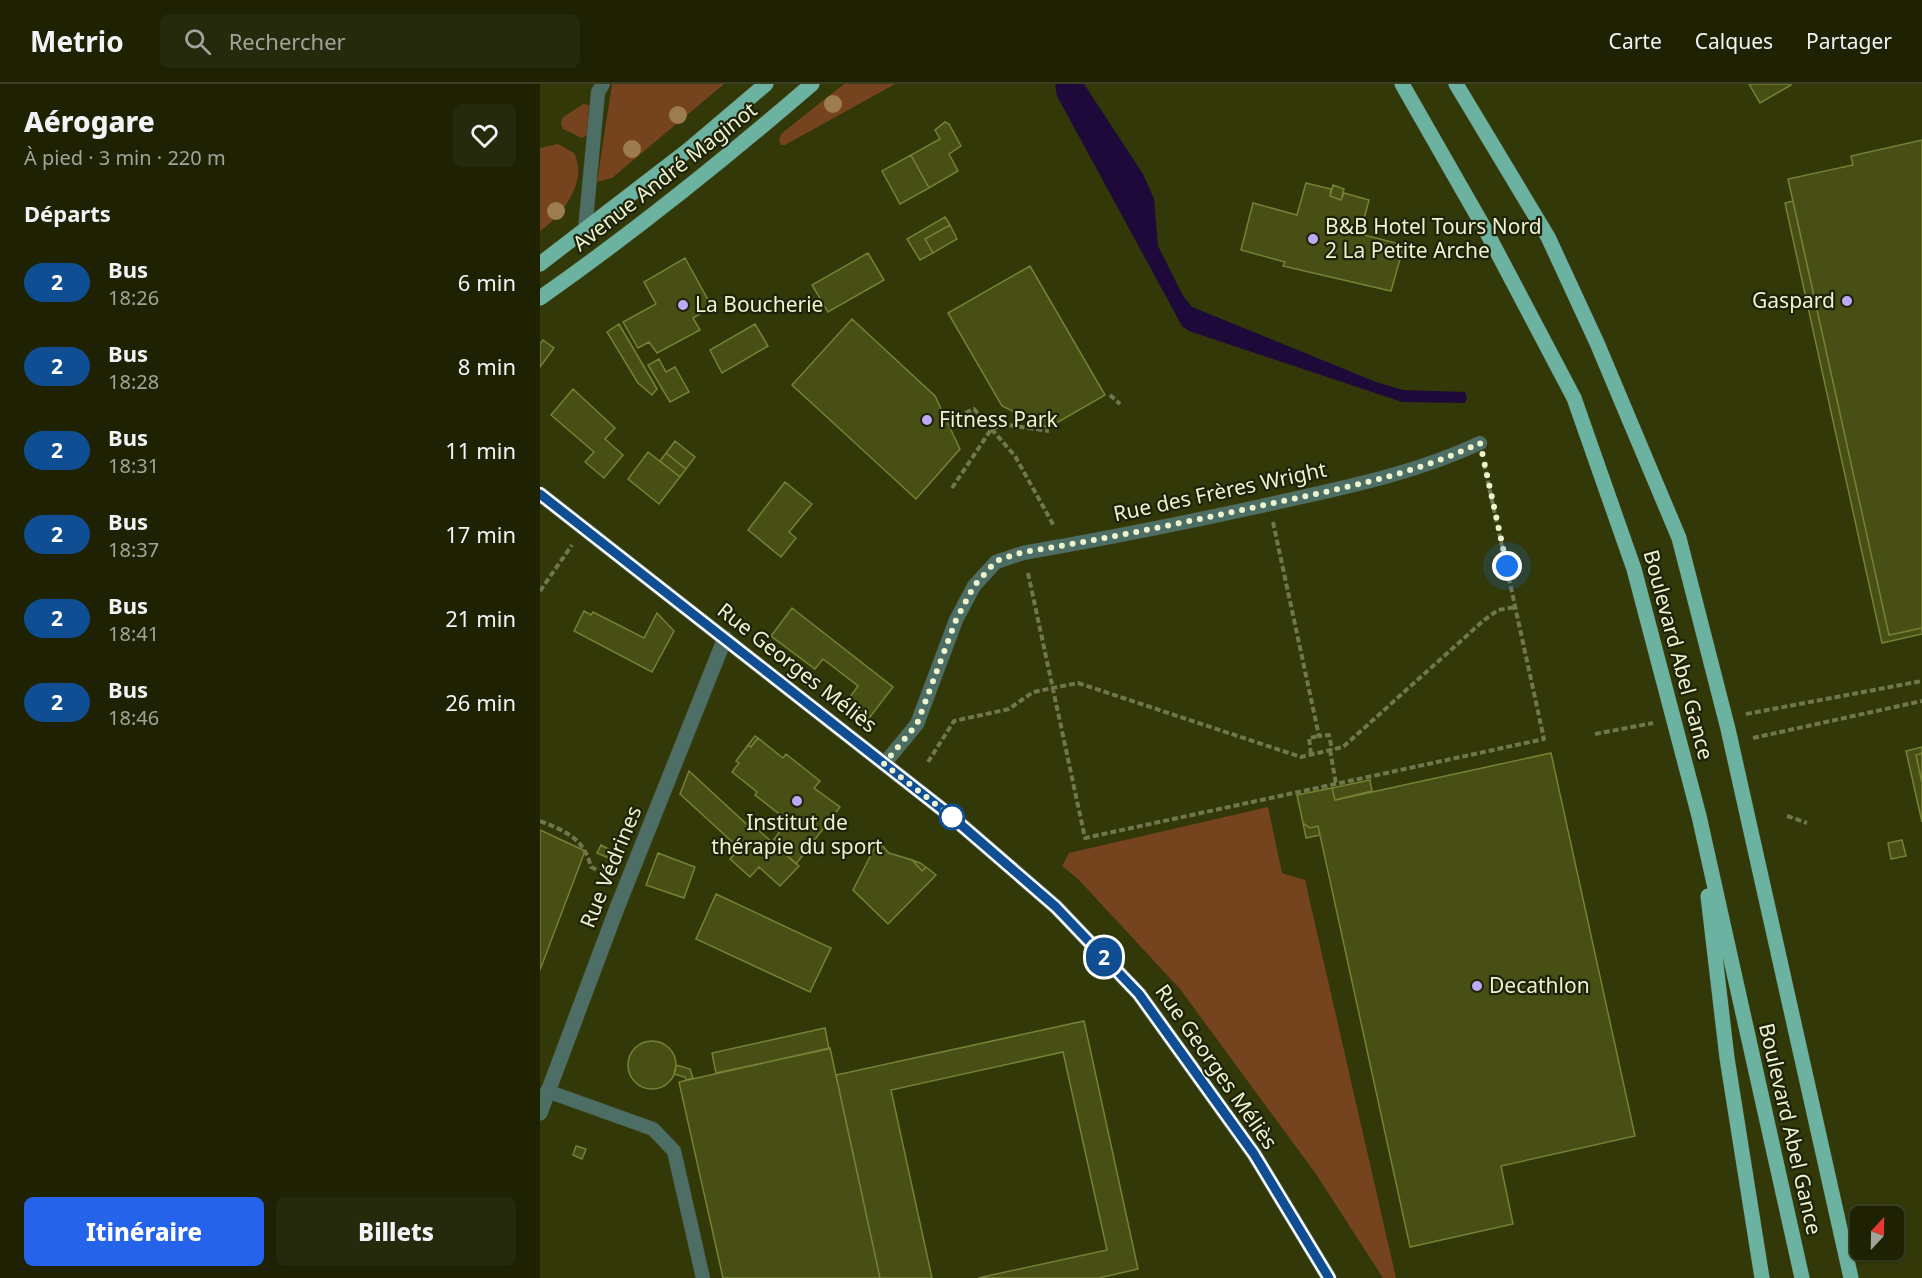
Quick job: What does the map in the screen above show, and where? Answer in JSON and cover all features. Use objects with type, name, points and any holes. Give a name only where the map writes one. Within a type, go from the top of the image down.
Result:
[{"type":"main road","name":"Avenue André Maginot","points":[[540,264],[687,151],[766,84]]},
{"type":"main road","name":"Avenue André Maginot","points":[[540,298],[609,250],[742,144],[812,84]]},
{"type":"main road","name":"Boulevard Abel Gance","points":[[1402,84],[1486,231],[1574,398],[1634,569],[1699,816],[1802,1278]]},
{"type":"main road","name":"Boulevard Abel Gance","points":[[1456,84],[1548,237],[1597,343],[1679,538],[1728,729],[1851,1278]]},
{"type":"main road","points":[[1699,816],[1727,1058],[1762,1278]]},
{"type":"street","name":"Rue Georges Méliès","points":[[540,494],[952,817],[1056,907],[1139,994],[1254,1154],[1329,1278]]},
{"type":"street","name":"Rue Védrines","points":[[540,1113],[725,638]]},
{"type":"lane","points":[[585,231],[599,86]]},
{"type":"lane","name":"Rue des Frères Wright","points":[[884,764],[917,724],[956,620],[974,586],[996,561],[1023,552],[1269,504],[1385,478],[1446,459],[1480,443]]},
{"type":"lane","points":[[547,1091],[653,1129],[674,1151],[703,1278]]},
{"type":"path","points":[[1110,395],[1120,404]]},
{"type":"path","points":[[949,420],[974,409],[992,428],[1015,456],[1064,545]]},
{"type":"path","points":[[952,488],[992,428],[1008,425],[1049,431]]},
{"type":"path","points":[[1023,552],[1085,838],[1544,739],[1480,443]]},
{"type":"path","points":[[1269,504],[1319,736]]},
{"type":"path","points":[[540,591],[573,544]]},
{"type":"path","points":[[928,762],[954,721],[1009,709],[1033,692],[1078,683],[1301,757],[1343,747],[1483,621],[1498,610],[1516,607]]},
{"type":"path","points":[[1746,714],[1922,681]]},
{"type":"path","points":[[1753,738],[1922,700]]},
{"type":"path","points":[[1595,734],[1660,722]]},
{"type":"path","points":[[1312,754],[1309,738],[1329,735],[1336,784]]},
{"type":"path","points":[[1786,816],[1807,823]]},
{"type":"path","points":[[540,821],[573,835],[588,853],[591,867],[627,885]]},
{"type":"shaded area","points":[[540,84],[1922,84],[1922,1278],[540,1278]]},
{"type":"shaded area","points":[[612,84],[724,84],[612,178],[597,182]]},
{"type":"shaded area","points":[[844,84],[895,84],[785,145],[781,145],[779,140],[782,133]]},
{"type":"shaded area","points":[[1055,84],[1084,84],[1143,174],[1154,199],[1158,246],[1183,296],[1192,307],[1376,382],[1403,390],[1465,392],[1467,398],[1465,403],[1402,402],[1189,331],[1182,326],[1057,96]]},
{"type":"shaded area","points":[[583,104],[589,105],[587,135],[582,138],[563,129],[561,124],[562,118]]},
{"type":"shaded area","points":[[558,144],[574,153],[578,163],[576,186],[557,216],[540,231],[540,148]]},
{"type":"shaded area","points":[[1268,807],[1282,873],[1305,880],[1396,1278],[1383,1278],[1316,1174],[1180,989],[1078,879],[1062,866],[1069,853]]},
{"type":"building","points":[[1749,84],[1791,84],[1791,85],[1760,103]]},
{"type":"building","points":[[945,122],[949,124],[961,146],[949,154],[958,171],[929,188],[911,155],[940,139],[935,130]]},
{"type":"building","points":[[1922,140],[1922,628],[1889,635],[1788,179],[1853,165],[1851,156]]},
{"type":"building","points":[[911,155],[929,188],[900,204],[882,171]]},
{"type":"building","name":"B&B Hotel Tours Nord 2 La Petite Arche","points":[[1306,183],[1331,189],[1330,196],[1341,200],[1344,193],[1369,200],[1360,234],[1404,245],[1391,291],[1283,266],[1285,262],[1241,250],[1253,203],[1297,215]]},
{"type":"building","points":[[1333,185],[1344,189],[1341,200],[1330,196]]},
{"type":"building","points":[[1793,201],[1889,635],[1922,628],[1922,634],[1882,643],[1785,203]]},
{"type":"building","points":[[945,217],[950,225],[925,239],[933,253],[920,260],[907,239]]},
{"type":"building","points":[[950,225],[957,239],[933,253],[925,239]]},
{"type":"building","points":[[868,253],[884,280],[828,312],[812,285]]},
{"type":"building","name":"La Boucherie","points":[[685,258],[712,307],[693,318],[700,330],[657,353],[649,342],[638,348],[623,322],[656,304],[644,282]]},
{"type":"building","points":[[1030,266],[1105,395],[1048,428],[1002,406],[948,313]]},
{"type":"building","points":[[852,319],[935,396],[960,449],[916,499],[792,385]]},
{"type":"building","points":[[619,324],[657,389],[652,395],[638,383],[607,332]]},
{"type":"building","points":[[755,324],[768,346],[722,373],[710,350]]},
{"type":"building","points":[[543,340],[554,348],[540,367],[540,344]]},
{"type":"building","points":[[659,359],[666,372],[675,367],[689,392],[670,402],[648,365]]},
{"type":"building","points":[[573,389],[615,428],[605,439],[623,455],[604,478],[585,462],[594,452],[551,415]]},
{"type":"building","points":[[675,441],[695,457],[686,469],[666,453]]},
{"type":"building","points":[[648,452],[680,477],[659,504],[628,479]]},
{"type":"building","points":[[666,453],[686,469],[680,477],[660,461]]},
{"type":"building","points":[[785,482],[812,504],[789,532],[796,538],[781,557],[748,530]]},
{"type":"building","points":[[792,608],[893,687],[867,721],[845,704],[858,686],[823,659],[815,669],[771,636]]},
{"type":"building","points":[[584,611],[591,615],[593,612],[644,638],[657,613],[674,631],[652,672],[574,631]]},
{"type":"building","points":[[755,736],[758,738],[751,747],[748,745]]},
{"type":"building","name":"Institut de thérapie du sport","points":[[758,738],[783,758],[786,754],[820,781],[814,788],[840,807],[796,864],[772,842],[788,821],[755,795],[757,792],[732,772],[739,763],[736,761],[748,745],[751,747]]},
{"type":"building","points":[[1922,747],[1922,753],[1916,755],[1922,783],[1922,822],[1906,751]]},
{"type":"building","name":"Decathlon","points":[[1551,753],[1635,1136],[1501,1166],[1513,1224],[1410,1247],[1318,826],[1310,828],[1303,823],[1297,795],[1332,788],[1335,800]]},
{"type":"building","points":[[1922,753],[1922,783],[1916,755]]},
{"type":"building","points":[[689,771],[753,830],[755,827],[799,866],[780,886],[759,867],[750,877],[730,859],[740,849],[680,794]]},
{"type":"building","points":[[1370,780],[1372,791],[1335,800],[1332,788]]},
{"type":"building","points":[[1303,823],[1310,828],[1318,826],[1320,835],[1306,838]]},
{"type":"building","points":[[540,830],[585,851],[540,970]]},
{"type":"building","points":[[1902,840],[1906,856],[1891,859],[1888,843]]},
{"type":"building","points":[[878,841],[889,853],[912,860],[922,871],[926,867],[936,875],[888,924],[853,890]]},
{"type":"building","points":[[601,845],[616,853],[613,860],[597,853]]},
{"type":"building","points":[[658,853],[695,867],[684,898],[646,885]]},
{"type":"building","points":[[912,860],[920,863],[926,867],[922,871]]},
{"type":"building","points":[[716,894],[831,948],[810,992],[696,939]]},
{"type":"building","points":[[1084,1021],[1138,1269],[1099,1278],[978,1278],[1107,1250],[1063,1052],[891,1090],[932,1278],[880,1278],[836,1075]]},
{"type":"building","points":[[825,1028],[829,1049],[716,1073],[712,1053]]},
{"type":"building","points":[[647,1041],[657,1041],[669,1048],[676,1060],[676,1070],[669,1082],[657,1089],[647,1089],[632,1078],[628,1070],[628,1060],[639,1045]]},
{"type":"building","points":[[830,1048],[880,1278],[723,1278],[679,1082]]},
{"type":"building","points":[[676,1065],[690,1069],[693,1078],[686,1080],[685,1077],[674,1074]]},
{"type":"building","points":[[576,1146],[586,1149],[582,1159],[573,1155]]},
{"type":"bus line","name":"2","points":[[540,494],[952,817],[1056,907],[1139,994],[1254,1154],[1329,1278]]},
{"type":"place","name":"B&B Hotel Tours Nord 2 La Petite Arche","points":[[1313,239]]},
{"type":"place","name":"Gaspard","points":[[1847,301]]},
{"type":"place","name":"La Boucherie","points":[[683,305]]},
{"type":"place","name":"Fitness Park","points":[[927,420]]},
{"type":"place","name":"Institut de thérapie du sport","points":[[797,801]]},
{"type":"place","name":"Decathlon","points":[[1477,986]]},
{"type":"route","points":[[952,817],[884,764],[917,724],[956,620],[974,586],[996,561],[1023,552],[1223,515],[1385,478],[1446,459],[1480,443],[1507,566]]}]
